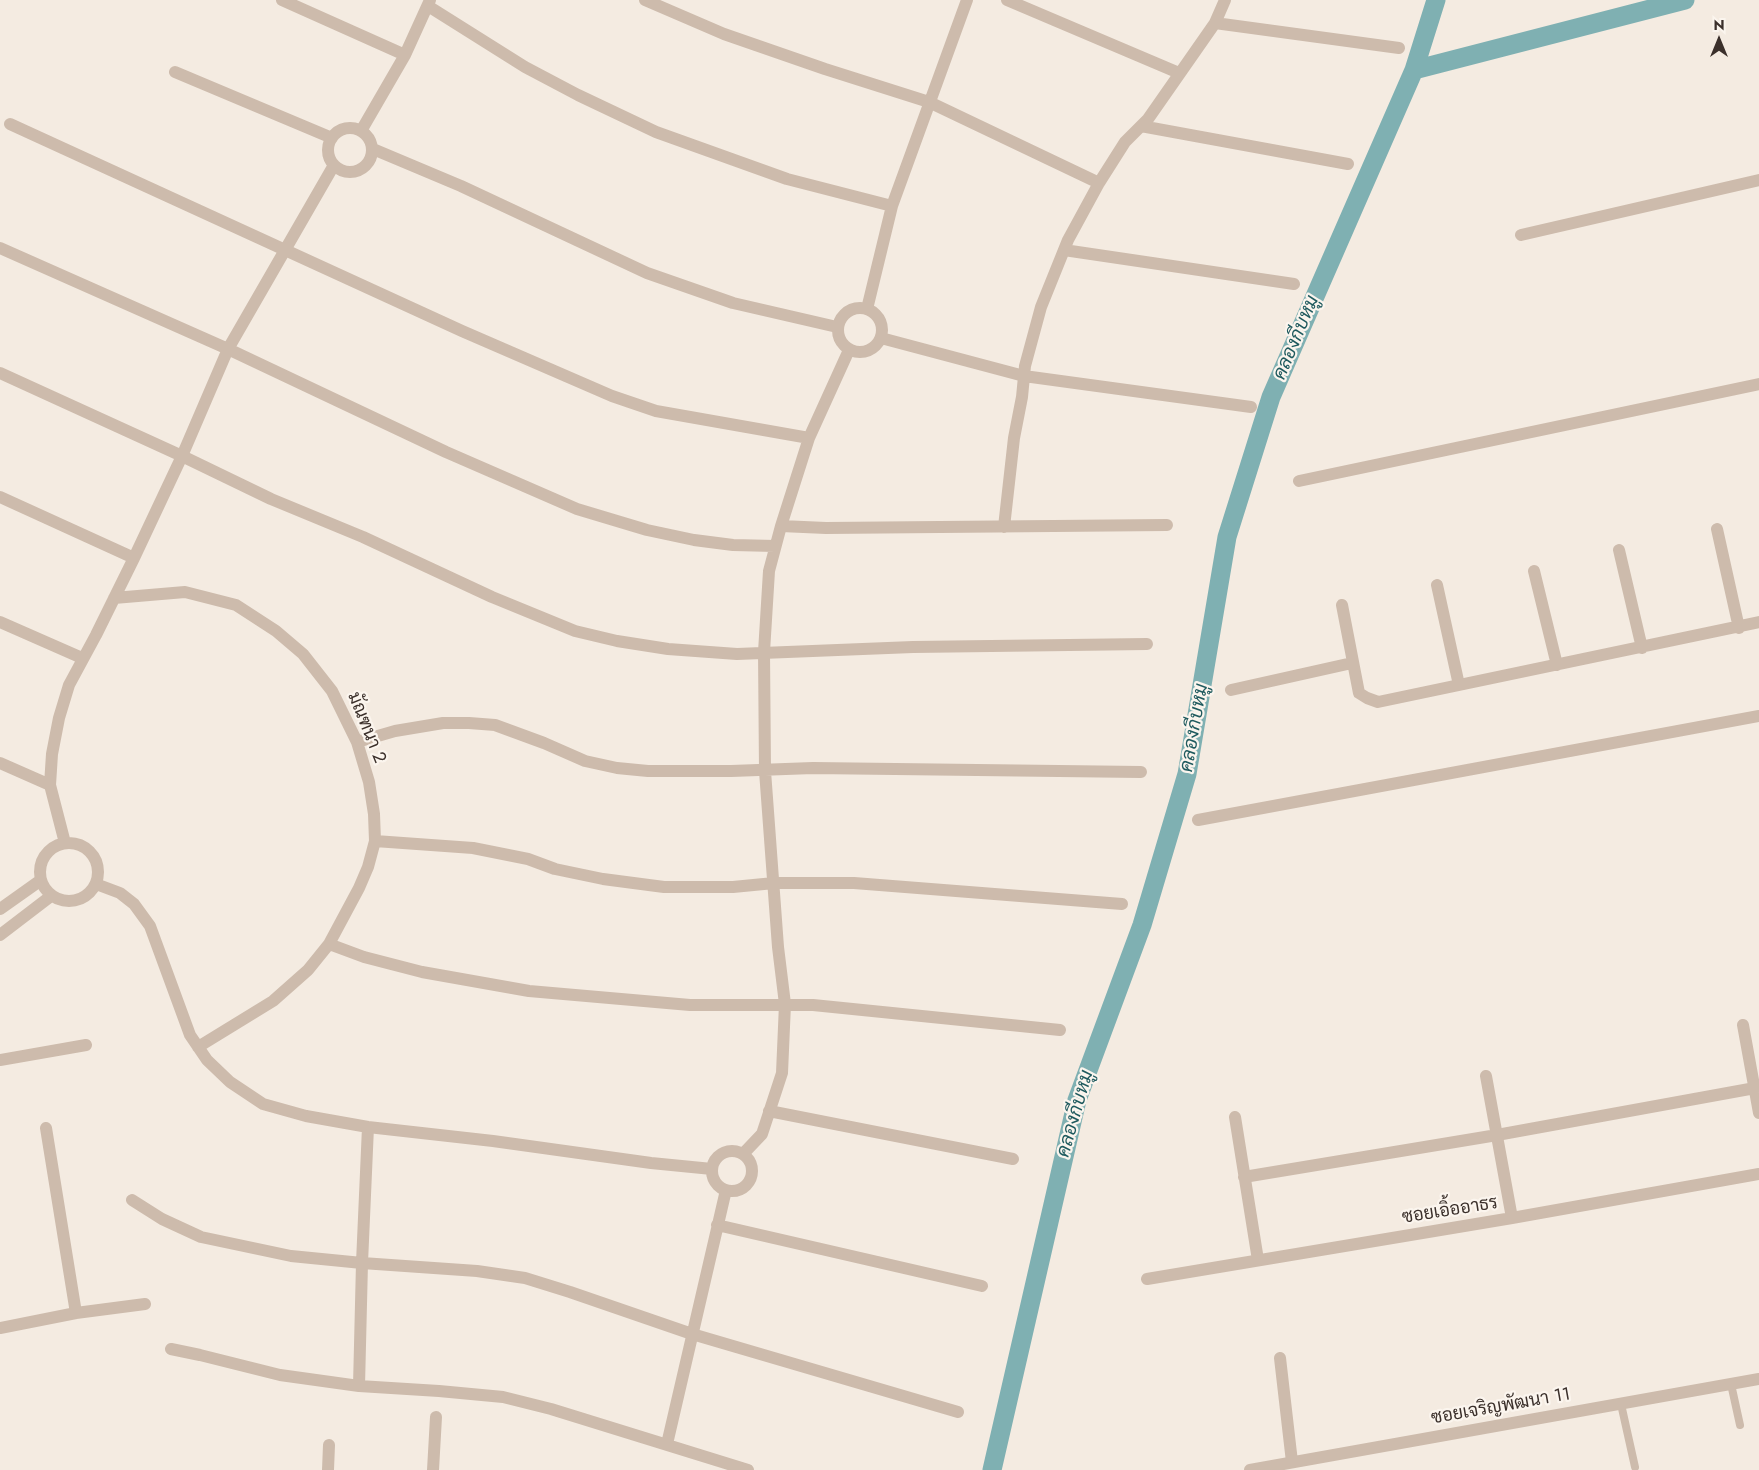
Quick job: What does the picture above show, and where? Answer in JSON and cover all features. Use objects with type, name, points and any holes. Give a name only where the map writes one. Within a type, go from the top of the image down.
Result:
[{"type":"street","points":[[282,0],[405,55]]},
{"type":"street","points":[[645,0],[724,34],[929,102],[1099,183]]},
{"type":"street","points":[[867,309],[892,206],[967,0]]},
{"type":"street","points":[[1007,0],[1179,73]]},
{"type":"street","points":[[1004,527],[1014,438],[1022,397],[1025,366],[1041,307],[1064,250],[1099,183],[1125,142],[1148,119],[1215,24],[1224,0]]},
{"type":"street","points":[[361,131],[405,55],[429,3],[525,67],[578,95],[656,132],[787,179],[892,206]]},
{"type":"street","points":[[1215,24],[1399,48]]},
{"type":"street","points":[[175,72],[332,138]]},
{"type":"street","points":[[10,124],[462,331],[612,396],[656,411],[809,438]]},
{"type":"street","points":[[1141,126],[1348,164]]},
{"type":"street","points":[[353,128],[361,131],[367,136],[373,149],[367,166],[350,172],[341,170],[334,165],[328,152],[332,138],[337,132],[345,129],[353,128]]},
{"type":"street","points":[[373,149],[461,186],[647,273],[733,303],[837,327]]},
{"type":"street","points":[[65,843],[50,785],[52,754],[69,685],[134,558],[182,456],[228,349],[334,165]]},
{"type":"street","points":[[1521,235],[1759,180]]},
{"type":"street","points":[[0,248],[228,349],[446,452],[577,508],[647,530],[694,540],[733,545],[775,546]]},
{"type":"street","points":[[1064,250],[1294,284]]},
{"type":"street","points":[[857,308],[867,309],[875,313],[883,329],[881,338],[876,346],[867,351],[858,352],[849,350],[840,340],[837,327],[841,318],[848,311],[857,308]]},
{"type":"street","points":[[881,338],[1024,376],[1251,407]]},
{"type":"street","points":[[743,1154],[762,1134],[782,1073],[785,1004],[778,947],[764,770],[764,652],[769,571],[809,438],[849,350]]},
{"type":"street","points":[[0,373],[271,499],[363,536],[492,597],[575,630],[617,641],[668,649],[736,654],[914,647],[1147,644]]},
{"type":"street","points":[[1299,480],[1759,384]]},
{"type":"street","points":[[0,497],[134,558]]},
{"type":"street","points":[[781,526],[826,528],[1166,525]]},
{"type":"street","points":[[1717,529],[1739,628]]},
{"type":"street","points":[[1620,550],[1642,648]]},
{"type":"street","points":[[1534,571],[1557,665]]},
{"type":"street","points":[[1437,585],[1460,685]]},
{"type":"street","name":"มัณฑนา 2","points":[[114,598],[185,592],[236,605],[276,630],[303,654],[332,691],[357,742],[369,782],[374,814],[375,841],[368,867],[359,888],[329,944],[308,970],[273,1001],[198,1046]]},
{"type":"street","points":[[1342,605],[1359,693],[1378,702],[1739,628],[1759,622]]},
{"type":"street","points":[[0,622],[82,658]]},
{"type":"street","points":[[1231,690],[1352,662]]},
{"type":"street","points":[[1198,820],[1759,716]]},
{"type":"street","points":[[357,742],[395,731],[443,723],[469,723],[495,725],[544,742],[585,761],[648,772],[813,768],[1141,772]]},
{"type":"street","points":[[0,763],[50,785]]},
{"type":"street","points":[[375,841],[473,848],[528,859],[555,869],[603,879],[664,887],[733,887],[774,883],[854,883],[1122,904]]},
{"type":"street","points":[[65,843],[76,844],[85,848],[93,854],[98,864],[99,874],[96,884],[88,895],[76,901],[63,901],[51,896],[41,880],[40,868],[44,856],[53,848],[65,843]]},
{"type":"street","points":[[0,909],[41,880]]},
{"type":"street","points":[[96,884],[120,893],[134,904],[150,926],[190,1035],[207,1060],[230,1082],[264,1104],[306,1116],[368,1127],[712,1169]]},
{"type":"street","points":[[0,935],[51,896]]},
{"type":"street","points":[[329,944],[364,957],[422,972],[529,991],[690,1006],[785,1004],[823,1006],[1060,1030]]},
{"type":"street","points":[[1743,1025],[1759,1113]]},
{"type":"street","points":[[0,1060],[86,1045]]},
{"type":"street","points":[[1486,1076],[1512,1218]]},
{"type":"street","points":[[1244,1177],[1755,1088]]},
{"type":"street","points":[[769,1111],[1013,1160]]},
{"type":"street","points":[[1235,1117],[1258,1260]]},
{"type":"street","points":[[359,1386],[368,1127]]},
{"type":"street","points":[[46,1128],[76,1313]]},
{"type":"street","points":[[727,1151],[735,1151],[743,1154],[749,1160],[752,1176],[748,1184],[742,1189],[726,1190],[718,1186],[713,1178],[712,1169],[714,1161],[719,1155],[727,1151]]},
{"type":"street","name":"ซอยเอิ้ออาธร","points":[[1147,1279],[1512,1218],[1759,1174]]},
{"type":"street","points":[[667,1444],[726,1190]]},
{"type":"street","points":[[132,1200],[162,1219],[201,1237],[291,1256],[362,1263],[477,1270],[525,1278],[692,1334],[958,1412]]},
{"type":"street","points":[[717,1225],[982,1286]]},
{"type":"street","points":[[0,1328],[76,1313],[145,1304]]},
{"type":"street","points":[[171,1349],[200,1354],[280,1375],[359,1386],[503,1397],[551,1409],[748,1470]]},
{"type":"street","points":[[1280,1358],[1292,1462]]},
{"type":"street","name":"ซอยเจริญพัฒนา 11","points":[[1250,1470],[1759,1379]]},
{"type":"street","points":[[433,1470],[436,1417]]},
{"type":"street","points":[[328,1470],[330,1445]]},
{"type":"lane","points":[[1731,1384],[1740,1425]]},
{"type":"lane","points":[[1621,1404],[1635,1466]]},
{"type":"waterway","name":"คลองกีบหมู","points":[[992,1470],[1077,1100],[1142,925],[1187,774],[1227,537],[1271,397],[1414,70],[1436,0]]},
{"type":"waterway","points":[[1414,70],[1685,0]]}]
